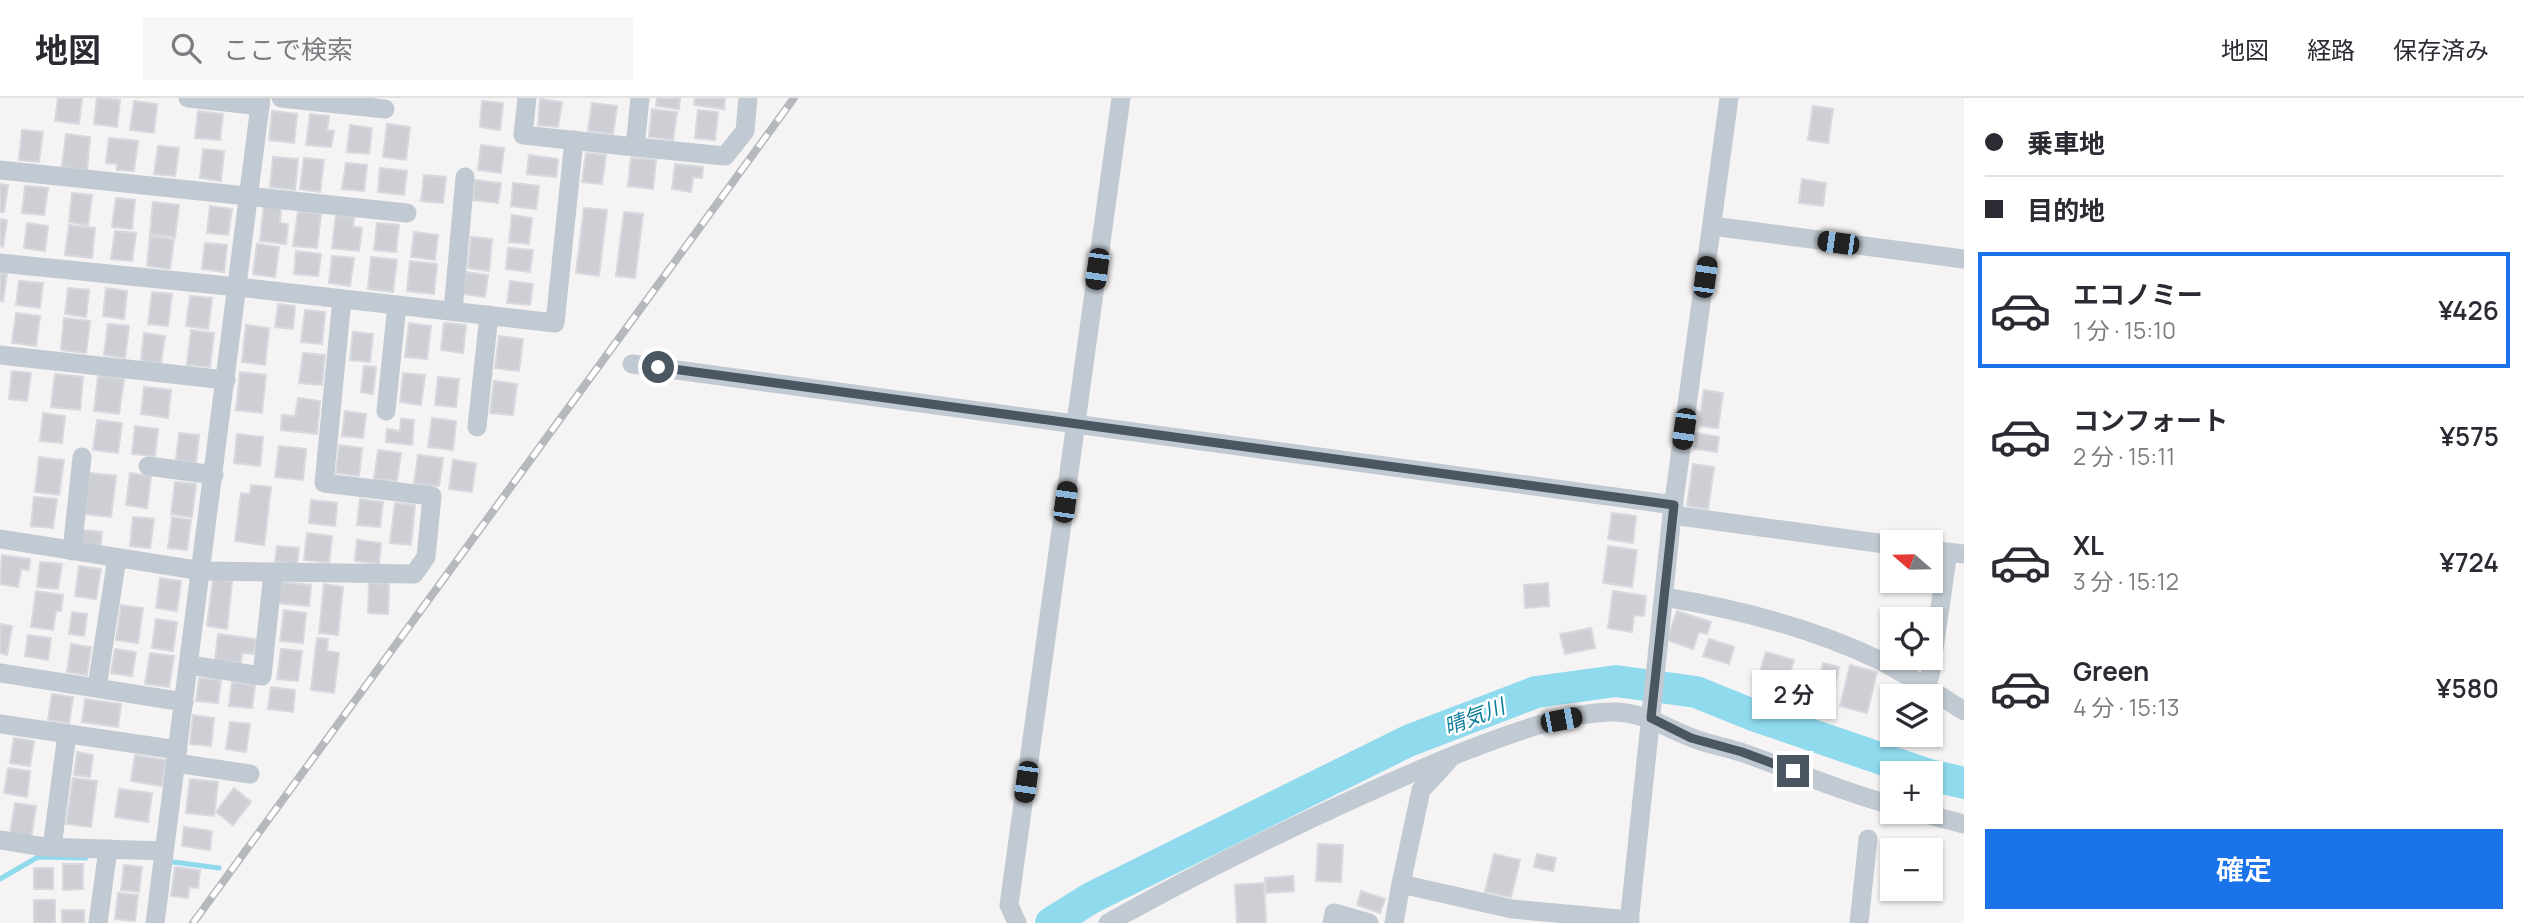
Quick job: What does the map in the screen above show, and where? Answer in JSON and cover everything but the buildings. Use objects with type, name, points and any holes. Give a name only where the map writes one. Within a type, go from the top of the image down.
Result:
[{"type":"street","points":[[155,923],[260,102],[188,98]]},
{"type":"street","points":[[281,98],[385,109]]},
{"type":"street","points":[[527,98],[523,135],[725,156],[745,131],[748,98]]},
{"type":"street","points":[[635,147],[640,98]]},
{"type":"street","points":[[1014,918],[1009,905],[1121,98]]},
{"type":"street","points":[[1401,884],[1512,909],[1630,921],[1673,510],[1730,98]]},
{"type":"street","points":[[0,263],[555,323],[574,141]]},
{"type":"street","points":[[0,170],[407,213]]},
{"type":"street","points":[[453,311],[465,177]]},
{"type":"street","points":[[1712,226],[1964,259]]},
{"type":"street","points":[[0,539],[202,572],[414,574],[426,557],[432,496],[324,482],[342,299]]},
{"type":"street","points":[[386,411],[397,305]]},
{"type":"street","points":[[477,427],[489,315]]},
{"type":"street","points":[[0,355],[226,380]]},
{"type":"street","points":[[632,364],[1076,424],[1673,510],[1880,543]]},
{"type":"street","points":[[72,551],[82,457]]},
{"type":"street","points":[[148,467],[214,475]]},
{"type":"street","points":[[1925,684],[1930,676],[1947,552]]},
{"type":"street","points":[[97,687],[117,558]]},
{"type":"street","points":[[189,665],[262,676],[273,573]]},
{"type":"street","points":[[1664,597],[1714,605],[1778,622],[1869,656],[1920,684]]},
{"type":"street","points":[[0,673],[184,702]]},
{"type":"street","points":[[1943,698],[1964,711]]},
{"type":"street","points":[[1108,923],[1292,828],[1410,773],[1488,741],[1539,724],[1583,716],[1615,712],[1651,718],[1691,738],[1742,752],[1880,802]]},
{"type":"street","points":[[0,724],[67,734],[250,774]]},
{"type":"street","points":[[52,847],[67,734]]},
{"type":"street","points":[[1394,923],[1421,790],[1452,756]]},
{"type":"street","points":[[1943,819],[1964,824]]},
{"type":"street","points":[[1859,923],[1868,839]]},
{"type":"street","points":[[0,840],[52,847],[163,851]]},
{"type":"street","points":[[98,923],[108,849]]},
{"type":"street","points":[[1332,923],[1334,913],[1369,923]]},
{"type":"waterway","name":"晴気川","points":[[1051,923],[1091,898],[1408,741],[1536,692],[1616,681],[1696,692],[1753,715],[1888,761]]},
{"type":"waterway","name":"晴気川","points":[[1943,778],[1964,783]]},
{"type":"waterway","points":[[0,879],[38,857],[86,858]]},
{"type":"waterway","points":[[173,862],[219,868]]},
{"type":"railway","points":[[193,923],[794,98]]},
{"type":"route","points":[[658,367],[1674,505],[1651,718],[1691,738],[1742,752],[1793,771]]}]
